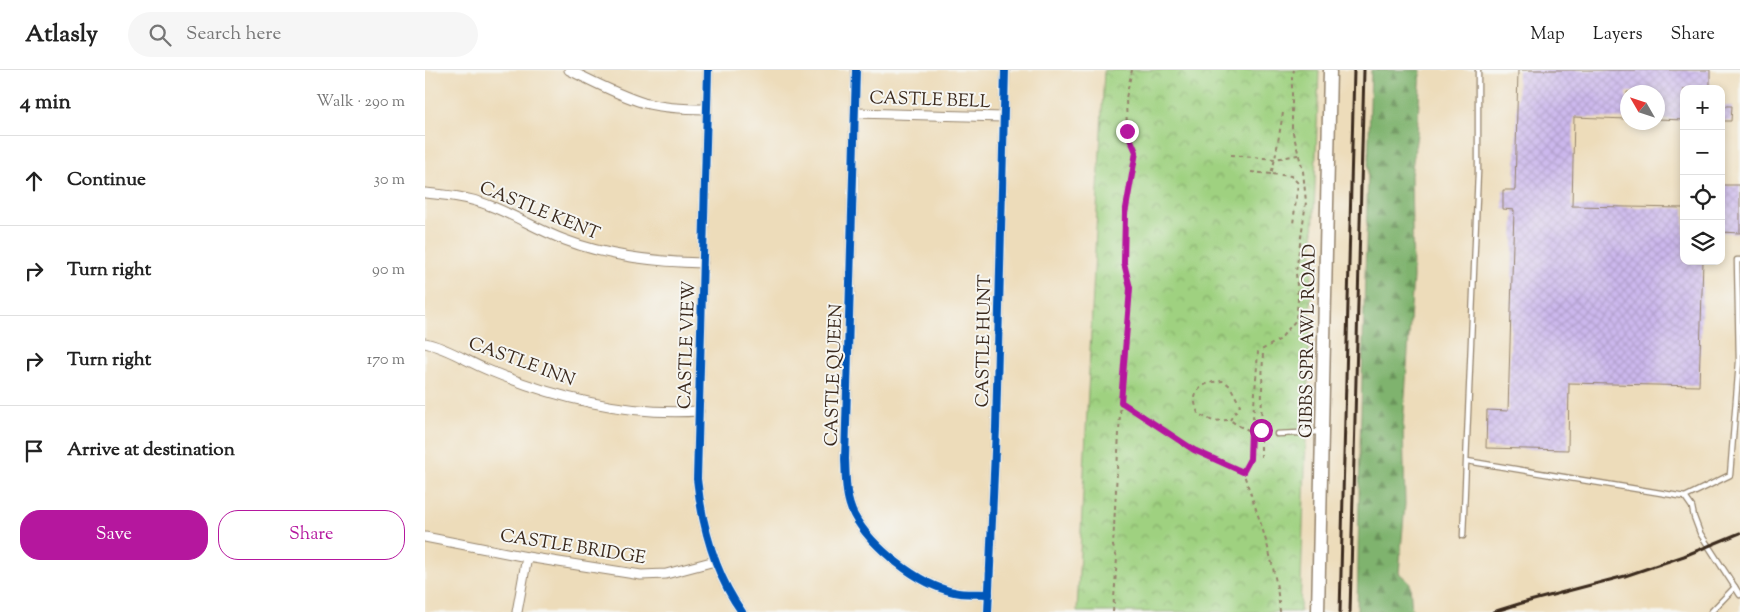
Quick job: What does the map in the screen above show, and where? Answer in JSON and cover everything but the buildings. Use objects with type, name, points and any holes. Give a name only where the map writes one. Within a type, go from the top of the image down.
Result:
[{"type":"main road","name":"GIBBS SPRAWL ROAD","points":[[1318,612],[1330,70]]},
{"type":"street","points":[[569,70],[625,96],[645,103],[686,109],[706,109]]},
{"type":"street","name":"CASTLE VIEW","points":[[708,70],[697,462],[700,506],[706,534],[715,561],[727,587],[742,612]]},
{"type":"street","name":"CASTLE QUEEN","points":[[856,70],[845,458],[847,493],[853,514],[865,531],[903,568],[936,587],[956,593],[989,594]]},
{"type":"street","name":"CASTLE HUNT","points":[[988,612],[996,428],[1005,70]]},
{"type":"street","name":"CASTLE BELL","points":[[856,113],[1003,117]]},
{"type":"street","name":"CASTLE KENT","points":[[425,193],[449,195],[488,205],[564,240],[602,252],[671,262],[703,263]]},
{"type":"street","name":"CASTLE INN","points":[[425,343],[441,347],[487,370],[564,396],[626,409],[676,413],[699,411]]},
{"type":"street","name":"CASTLE BRIDGE","points":[[425,537],[527,557],[641,575],[665,574],[715,561]]},
{"type":"street","points":[[517,612],[527,557]]},
{"type":"lane","points":[[1463,536],[1478,172],[1478,70]]},
{"type":"lane","points":[[1467,461],[1685,497],[1730,475],[1739,362],[1737,260],[1740,260]]},
{"type":"lane","points":[[1277,434],[1323,432]]},
{"type":"lane","points":[[1685,497],[1692,507],[1693,517],[1700,533],[1740,595]]},
{"type":"lane","points":[[1711,612],[1735,587]]},
{"type":"path","points":[[1113,612],[1117,558],[1113,546],[1130,288],[1124,263],[1125,214],[1136,152],[1127,131],[1127,98],[1132,70]]},
{"type":"path","points":[[1243,472],[1250,459],[1258,352],[1279,340],[1296,320],[1298,300],[1297,272],[1306,202],[1303,171],[1293,129],[1292,77],[1294,70]]},
{"type":"path","points":[[1271,174],[1283,113]]},
{"type":"path","points":[[1231,155],[1275,159],[1298,155]]},
{"type":"path","points":[[1251,172],[1291,176],[1298,184],[1293,224]]},
{"type":"path","points":[[1261,457],[1263,349]]},
{"type":"path","points":[[1230,420],[1240,405],[1231,386],[1224,381],[1215,380],[1198,390],[1195,399],[1198,414],[1213,421],[1230,420],[1251,431],[1261,430]]},
{"type":"path","points":[[1121,402],[1194,450],[1243,472],[1259,517],[1279,595],[1280,612]]},
{"type":"green space","points":[[1104,70],[1319,70],[1300,612],[1077,612]]},
{"type":"green space","points":[[1371,70],[1421,70],[1417,134],[1411,175],[1413,277],[1403,426],[1405,504],[1399,573],[1410,583],[1412,612],[1357,612]]},
{"type":"railway","points":[[1340,612],[1354,70]]},
{"type":"railway","points":[[1350,612],[1364,70]]},
{"type":"railway","points":[[1493,612],[1625,576],[1684,556],[1740,533]]},
{"type":"cycle path","points":[[708,70],[697,479],[702,514],[711,548],[724,581],[742,612]]},
{"type":"cycle path","points":[[856,70],[845,459],[849,502],[854,515],[872,540],[911,573],[926,582],[954,592],[989,594]]},
{"type":"cycle path","points":[[988,612],[996,428],[1005,70]]},
{"type":"route","points":[[1127,131],[1136,152],[1125,214],[1124,263],[1130,288],[1121,402],[1194,450],[1243,472],[1250,459],[1251,431],[1261,430]]}]
